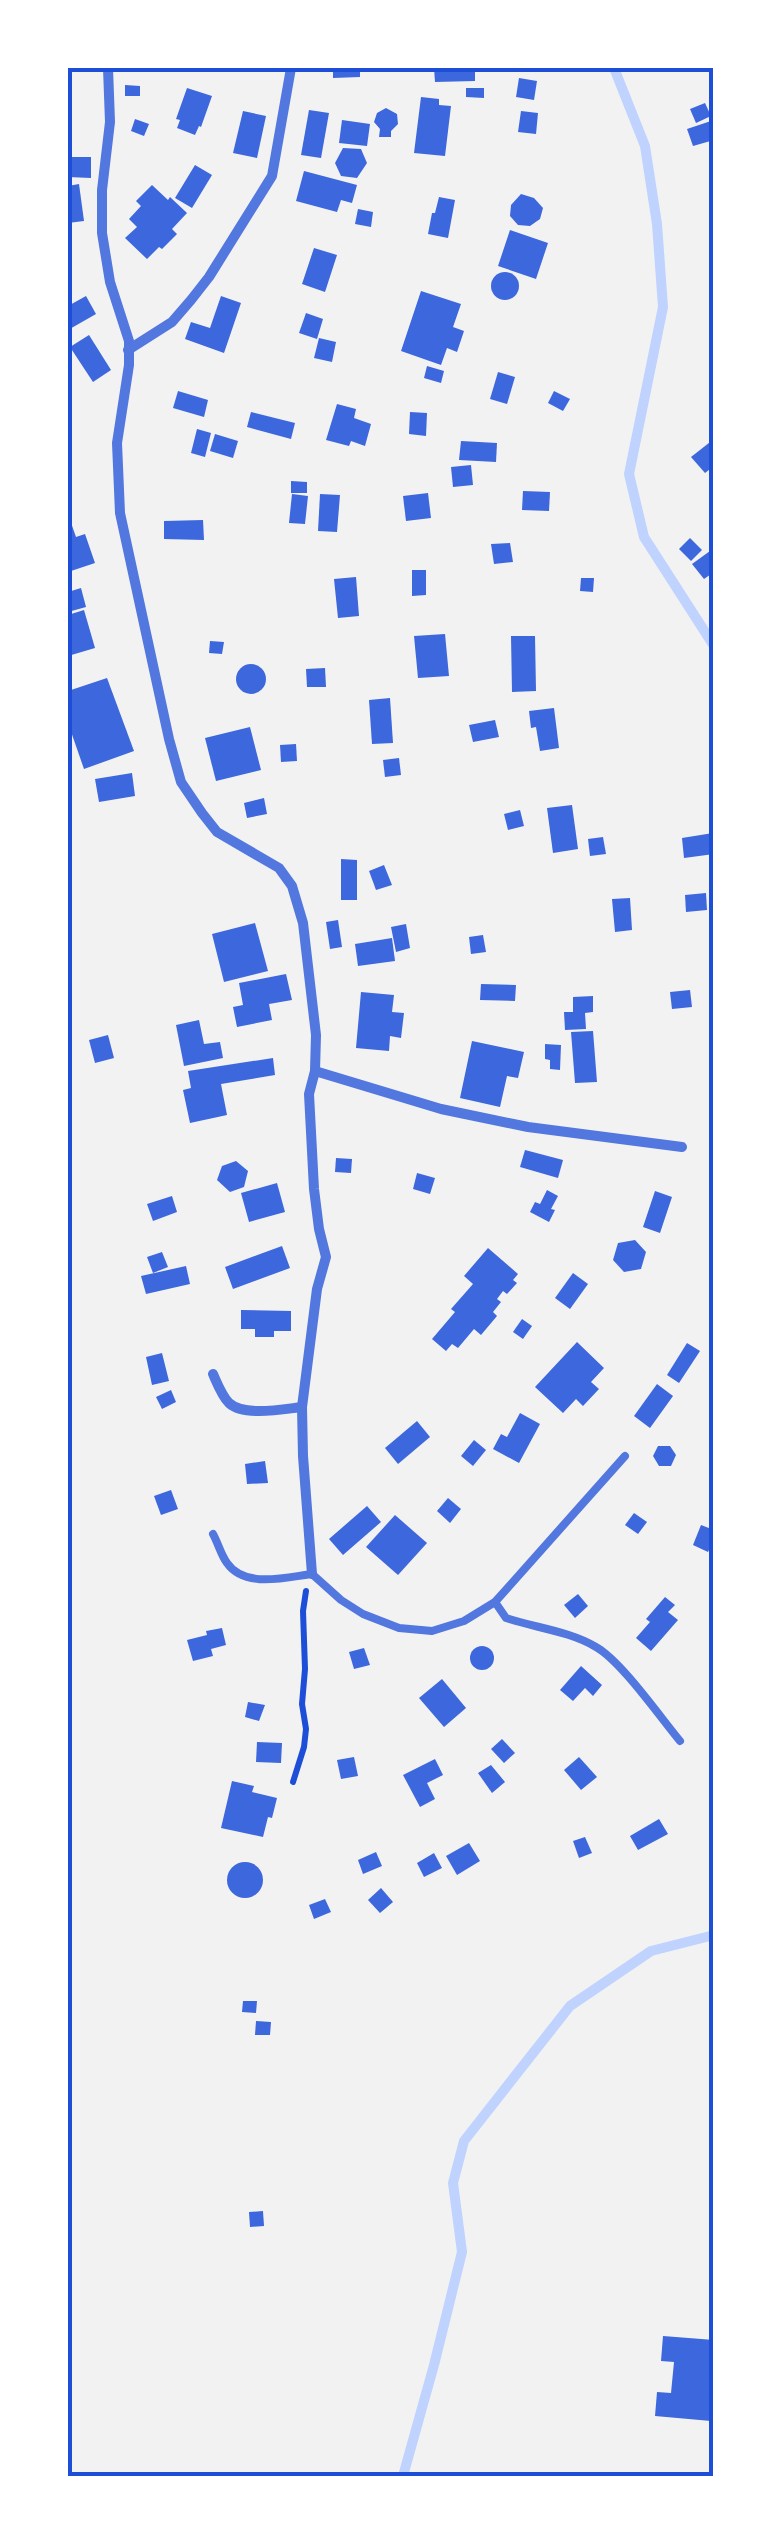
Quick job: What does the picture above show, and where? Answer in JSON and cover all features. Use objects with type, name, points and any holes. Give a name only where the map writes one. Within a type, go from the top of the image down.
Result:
[{"type":"street","points":[[108,68],[110,122],[102,190],[102,232],[110,282],[123,318],[129,364],[116,471],[120,513],[170,740],[182,782],[217,832],[279,868],[292,886],[303,922],[316,1034],[315,1070],[309,1094],[314,1188],[326,1257],[317,1289],[302,1407],[312,1574]]},
{"type":"street","points":[[128,350],[172,322],[191,300],[272,176],[292,68]]},
{"type":"street","points":[[315,1070],[441,1109],[528,1128],[682,1147]]},
{"type":"street","points":[[213,1374],[229,1403],[242,1410],[302,1407]]},
{"type":"lane","points":[[213,1534],[228,1566],[243,1576],[264,1580],[312,1574],[363,1614],[399,1628],[432,1631],[464,1621],[495,1602],[625,1456]]},
{"type":"lane","points":[[495,1602],[506,1618],[556,1631],[598,1648],[680,1742]]},
{"type":"path","points":[[293,1782],[306,1729],[302,1704],[302,1611],[312,1574]]},
{"type":"building","points":[[333,68],[360,68],[360,77],[333,78]]},
{"type":"building","points":[[434,68],[475,68],[475,81],[435,82]]},
{"type":"building","points":[[519,78],[537,81],[534,100],[516,97]]},
{"type":"building","points":[[125,85],[140,86],[140,96],[125,96]]},
{"type":"building","points":[[187,88],[212,96],[195,135],[177,128],[180,120],[176,119]]},
{"type":"building","points":[[466,88],[484,88],[484,98],[466,97]]},
{"type":"building","points":[[421,97],[439,99],[439,105],[451,106],[445,156],[414,153]]},
{"type":"building","points":[[705,103],[711,116],[696,123],[690,109]]},
{"type":"building","points":[[386,108],[397,114],[398,124],[391,137],[379,137],[380,129],[374,122],[377,113]]},
{"type":"building","points":[[309,110],[329,113],[321,158],[301,155]]},
{"type":"building","points":[[243,111],[266,116],[257,158],[233,153]]},
{"type":"building","points":[[521,111],[538,113],[536,134],[518,132]]},
{"type":"building","points":[[135,119],[149,124],[144,136],[131,131]]},
{"type":"building","points":[[342,120],[370,124],[367,146],[339,143]]},
{"type":"building","points":[[714,120],[714,140],[693,146],[687,129]]},
{"type":"building","points":[[343,148],[361,149],[367,163],[357,178],[341,176],[335,163]]},
{"type":"building","points":[[68,157],[91,157],[91,178],[68,177]]},
{"type":"building","points":[[195,165],[212,175],[192,208],[175,198]]},
{"type":"building","points":[[304,171],[357,185],[352,203],[341,200],[337,212],[296,201]]},
{"type":"building","points":[[79,184],[84,221],[68,223],[68,186]]},
{"type":"building","points":[[152,185],[187,213],[172,229],[177,234],[147,259],[125,238],[137,227],[129,219],[141,206],[136,201]]},
{"type":"building","points":[[521,194],[534,198],[543,208],[540,219],[530,226],[518,225],[510,216],[511,205]]},
{"type":"building","points":[[439,197],[455,200],[448,238],[428,234]]},
{"type":"building","points":[[358,209],[373,212],[371,227],[355,224]]},
{"type":"building","points":[[510,230],[548,243],[536,279],[498,266]]},
{"type":"building","points":[[314,248],[337,255],[325,292],[302,284]]},
{"type":"building","points":[[505,272],[515,276],[519,286],[515,296],[505,300],[495,296],[491,286],[495,276]]},
{"type":"building","points":[[421,291],[461,304],[453,327],[464,331],[457,352],[447,348],[441,365],[401,351]]},
{"type":"building","points":[[86,296],[96,314],[68,330],[68,306]]},
{"type":"building","points":[[221,296],[241,303],[224,353],[185,339],[191,322],[210,328]]},
{"type":"building","points":[[306,313],[323,319],[317,339],[299,333]]},
{"type":"building","points":[[89,335],[111,370],[93,382],[70,347]]},
{"type":"building","points":[[319,338],[336,342],[332,362],[314,358]]},
{"type":"building","points":[[427,366],[444,371],[441,383],[424,378]]},
{"type":"building","points":[[498,372],[515,377],[507,404],[490,399]]},
{"type":"building","points":[[178,391],[208,400],[204,417],[173,408]]},
{"type":"building","points":[[554,391],[570,399],[563,411],[548,403]]},
{"type":"building","points":[[337,404],[356,409],[354,418],[371,424],[365,446],[326,440]]},
{"type":"building","points":[[251,412],[295,423],[291,439],[247,427]]},
{"type":"building","points":[[410,412],[427,413],[426,436],[409,434]]},
{"type":"building","points":[[197,429],[211,433],[205,457],[191,453]]},
{"type":"building","points":[[215,434],[238,441],[233,458],[210,451]]},
{"type":"building","points":[[714,439],[714,466],[705,473],[691,457]]},
{"type":"building","points":[[461,441],[497,443],[496,462],[459,460]]},
{"type":"building","points":[[471,465],[473,485],[453,487],[451,467]]},
{"type":"building","points":[[291,481],[307,482],[307,493],[291,493]]},
{"type":"building","points":[[523,491],[550,492],[549,511],[522,510]]},
{"type":"building","points":[[428,493],[431,518],[406,521],[403,496]]},
{"type":"building","points":[[292,494],[308,496],[305,524],[289,523]]},
{"type":"building","points":[[320,494],[340,495],[337,532],[318,531]]},
{"type":"building","points":[[68,514],[76,537],[85,534],[95,563],[68,572]]},
{"type":"building","points":[[203,520],[204,540],[164,539],[164,521]]},
{"type":"building","points":[[690,538],[702,550],[691,561],[679,549]]},
{"type":"building","points":[[510,543],[513,562],[494,564],[491,544]]},
{"type":"building","points":[[710,551],[714,555],[714,572],[704,579],[692,564]]},
{"type":"building","points":[[412,570],[426,570],[426,595],[412,596]]},
{"type":"building","points":[[356,577],[359,616],[338,618],[334,579]]},
{"type":"building","points":[[581,578],[594,578],[593,592],[580,591]]},
{"type":"building","points":[[81,588],[86,607],[68,612],[68,592]]},
{"type":"building","points":[[84,610],[95,648],[68,656],[68,615]]},
{"type":"building","points":[[445,634],[449,676],[418,678],[414,636]]},
{"type":"building","points":[[511,636],[535,636],[536,691],[512,692]]},
{"type":"building","points":[[210,641],[224,642],[222,654],[209,653]]},
{"type":"building","points":[[251,664],[262,668],[266,679],[262,690],[251,694],[240,690],[236,679],[240,668]]},
{"type":"building","points":[[325,668],[326,687],[307,687],[306,669]]},
{"type":"building","points":[[107,678],[134,751],[84,769],[68,723],[68,691]]},
{"type":"building","points":[[390,698],[393,743],[372,744],[369,700]]},
{"type":"building","points":[[554,708],[559,748],[540,751],[529,711]]},
{"type":"building","points":[[495,720],[499,737],[473,742],[469,725]]},
{"type":"building","points":[[250,727],[261,770],[216,781],[205,738]]},
{"type":"building","points":[[296,744],[297,761],[281,762],[280,745]]},
{"type":"building","points":[[399,758],[401,775],[385,777],[383,760]]},
{"type":"building","points":[[132,773],[135,796],[99,802],[95,779]]},
{"type":"building","points":[[264,798],[267,814],[247,818],[244,803]]},
{"type":"building","points":[[572,805],[578,849],[553,853],[547,808]]},
{"type":"building","points":[[520,810],[524,826],[508,830],[504,814]]},
{"type":"building","points":[[713,833],[714,854],[684,858],[682,838]]},
{"type":"building","points":[[603,837],[606,854],[590,856],[588,839]]},
{"type":"building","points":[[341,859],[357,860],[357,900],[341,900]]},
{"type":"building","points":[[384,865],[392,885],[376,890],[369,871]]},
{"type":"building","points":[[706,893],[707,910],[686,912],[685,895]]},
{"type":"building","points":[[630,898],[632,930],[615,932],[612,899]]},
{"type":"building","points":[[338,920],[342,947],[330,949],[326,922]]},
{"type":"building","points":[[255,923],[268,971],[224,982],[212,934]]},
{"type":"building","points":[[406,924],[410,948],[396,952],[391,927]]},
{"type":"building","points":[[483,935],[486,952],[471,954],[469,937]]},
{"type":"building","points":[[392,938],[395,961],[358,966],[355,944]]},
{"type":"building","points":[[286,974],[292,1000],[269,1004],[272,1020],[237,1027],[233,1007],[243,1005],[239,983]]},
{"type":"building","points":[[481,984],[516,985],[515,1001],[480,1000]]},
{"type":"building","points":[[690,990],[692,1007],[672,1009],[670,992]]},
{"type":"building","points":[[361,992],[394,995],[392,1012],[404,1013],[401,1038],[390,1036],[389,1051],[356,1048]]},
{"type":"building","points":[[593,996],[593,1012],[585,1013],[586,1029],[565,1030],[564,1012],[573,1012],[573,997]]},
{"type":"building","points":[[199,1020],[204,1044],[220,1042],[223,1058],[184,1066],[176,1025]]},
{"type":"building","points":[[593,1031],[597,1082],[575,1083],[571,1032]]},
{"type":"building","points":[[108,1035],[114,1058],[95,1063],[89,1040]]},
{"type":"building","points":[[472,1041],[524,1052],[518,1078],[507,1076],[500,1107],[460,1098]]},
{"type":"building","points":[[545,1044],[561,1045],[560,1070],[550,1069]]},
{"type":"building","points":[[273,1058],[275,1075],[221,1084],[227,1115],[190,1123],[183,1090],[191,1088],[188,1071]]},
{"type":"building","points":[[525,1150],[563,1160],[558,1178],[520,1167]]},
{"type":"building","points":[[336,1158],[352,1159],[351,1173],[335,1172]]},
{"type":"building","points":[[236,1161],[248,1171],[244,1187],[230,1192],[217,1180],[222,1166]]},
{"type":"building","points":[[417,1173],[435,1178],[430,1194],[413,1189]]},
{"type":"building","points":[[277,1183],[285,1212],[249,1222],[241,1193]]},
{"type":"building","points":[[547,1190],[558,1196],[549,1222],[530,1212],[535,1202],[540,1204]]},
{"type":"building","points":[[655,1191],[672,1197],[660,1233],[643,1227]]},
{"type":"building","points":[[172,1196],[177,1212],[153,1221],[147,1204]]},
{"type":"building","points":[[635,1240],[646,1252],[641,1269],[624,1272],[613,1260],[618,1243]]},
{"type":"building","points":[[282,1246],[290,1268],[233,1289],[225,1267]]},
{"type":"building","points":[[488,1248],[518,1274],[513,1280],[517,1283],[497,1299],[501,1302],[493,1312],[497,1316],[481,1335],[474,1329],[458,1348],[452,1344],[446,1351],[432,1339],[473,1284],[464,1276]]},
{"type":"building","points":[[162,1252],[168,1267],[153,1273],[147,1257]]},
{"type":"building","points":[[186,1266],[190,1284],[146,1294],[141,1276]]},
{"type":"building","points":[[573,1273],[588,1284],[570,1309],[555,1298]]},
{"type":"building","points":[[241,1310],[291,1311],[291,1331],[274,1331],[274,1337],[255,1337],[255,1329],[241,1329]]},
{"type":"building","points":[[522,1319],[532,1326],[523,1339],[513,1332]]},
{"type":"building","points":[[577,1342],[604,1368],[591,1382],[599,1389],[583,1406],[576,1399],[563,1413],[535,1387]]},
{"type":"building","points":[[687,1343],[700,1351],[679,1383],[667,1375]]},
{"type":"building","points":[[162,1353],[169,1381],[152,1385],[146,1357]]},
{"type":"building","points":[[657,1384],[673,1396],[650,1428],[634,1416]]},
{"type":"building","points":[[171,1390],[176,1402],[162,1409],[156,1397]]},
{"type":"building","points":[[520,1413],[540,1424],[519,1463],[493,1449],[501,1434],[507,1437]]},
{"type":"building","points":[[417,1421],[430,1437],[398,1464],[385,1448]]},
{"type":"building","points":[[474,1440],[486,1450],[473,1466],[461,1456]]},
{"type":"building","points":[[658,1446],[670,1446],[676,1455],[671,1466],[659,1466],[653,1456]]},
{"type":"building","points":[[265,1461],[268,1483],[247,1484],[245,1464]]},
{"type":"building","points":[[171,1490],[178,1509],[161,1515],[154,1496]]},
{"type":"building","points":[[448,1498],[461,1509],[450,1523],[437,1511]]},
{"type":"building","points":[[367,1506],[381,1522],[343,1555],[329,1539]]},
{"type":"building","points":[[634,1513],[647,1522],[638,1534],[625,1525]]},
{"type":"building","points":[[395,1515],[427,1543],[398,1575],[366,1547]]},
{"type":"building","points":[[701,1525],[714,1530],[708,1552],[693,1545]]},
{"type":"building","points":[[578,1594],[588,1606],[575,1618],[564,1605]]},
{"type":"building","points":[[665,1597],[675,1605],[668,1612],[678,1620],[651,1651],[636,1638]]},
{"type":"building","points":[[222,1628],[226,1645],[211,1649],[213,1656],[193,1661],[187,1640]]},
{"type":"building","points":[[482,1646],[491,1649],[491,1667],[482,1670],[473,1667],[470,1658],[473,1649]]},
{"type":"building","points":[[364,1648],[370,1665],[354,1669],[349,1652]]},
{"type":"building","points":[[581,1666],[602,1685],[593,1696],[585,1688],[573,1701],[560,1690]]},
{"type":"building","points":[[442,1679],[466,1708],[444,1727],[419,1698]]},
{"type":"building","points":[[248,1702],[265,1705],[259,1721],[245,1717]]},
{"type":"building","points":[[502,1739],[515,1753],[504,1763],[491,1749]]},
{"type":"building","points":[[257,1742],[282,1743],[281,1763],[256,1762]]},
{"type":"building","points":[[354,1757],[358,1776],[341,1779],[337,1760]]},
{"type":"building","points":[[579,1757],[597,1777],[581,1790],[564,1770]]},
{"type":"building","points":[[435,1759],[443,1775],[427,1783],[435,1799],[420,1807],[403,1775]]},
{"type":"building","points":[[491,1765],[505,1782],[492,1793],[478,1773]]},
{"type":"building","points":[[232,1781],[254,1786],[252,1792],[277,1798],[263,1837],[221,1828]]},
{"type":"building","points":[[659,1819],[668,1834],[638,1850],[630,1836]]},
{"type":"building","points":[[585,1837],[592,1853],[579,1858],[573,1841]]},
{"type":"building","points":[[469,1843],[480,1861],[457,1875],[446,1856]]},
{"type":"building","points":[[376,1852],[382,1866],[363,1874],[358,1860]]},
{"type":"building","points":[[434,1853],[442,1868],[424,1877],[417,1863]]},
{"type":"building","points":[[245,1862],[258,1867],[263,1880],[258,1893],[245,1898],[232,1893],[227,1880],[232,1867]]},
{"type":"building","points":[[381,1888],[393,1902],[380,1913],[368,1900]]},
{"type":"building","points":[[325,1899],[331,1912],[314,1919],[309,1905]]},
{"type":"building","points":[[243,2001],[257,2001],[256,2013],[242,2012]]},
{"type":"building","points":[[256,2021],[271,2022],[270,2035],[255,2035]]},
{"type":"building","points":[[263,2211],[264,2226],[250,2227],[249,2212]]},
{"type":"building","points":[[663,2336],[714,2340],[711,2421],[655,2416],[657,2392],[671,2393],[674,2362],[661,2361]]},
{"type":"waterway","points":[[614,68],[645,146],[657,224],[663,307],[629,474],[644,537],[714,646]]},
{"type":"waterway","points":[[403,2476],[462,2252],[453,2183],[464,2141],[570,2006],[651,1951],[714,1935]]}]
